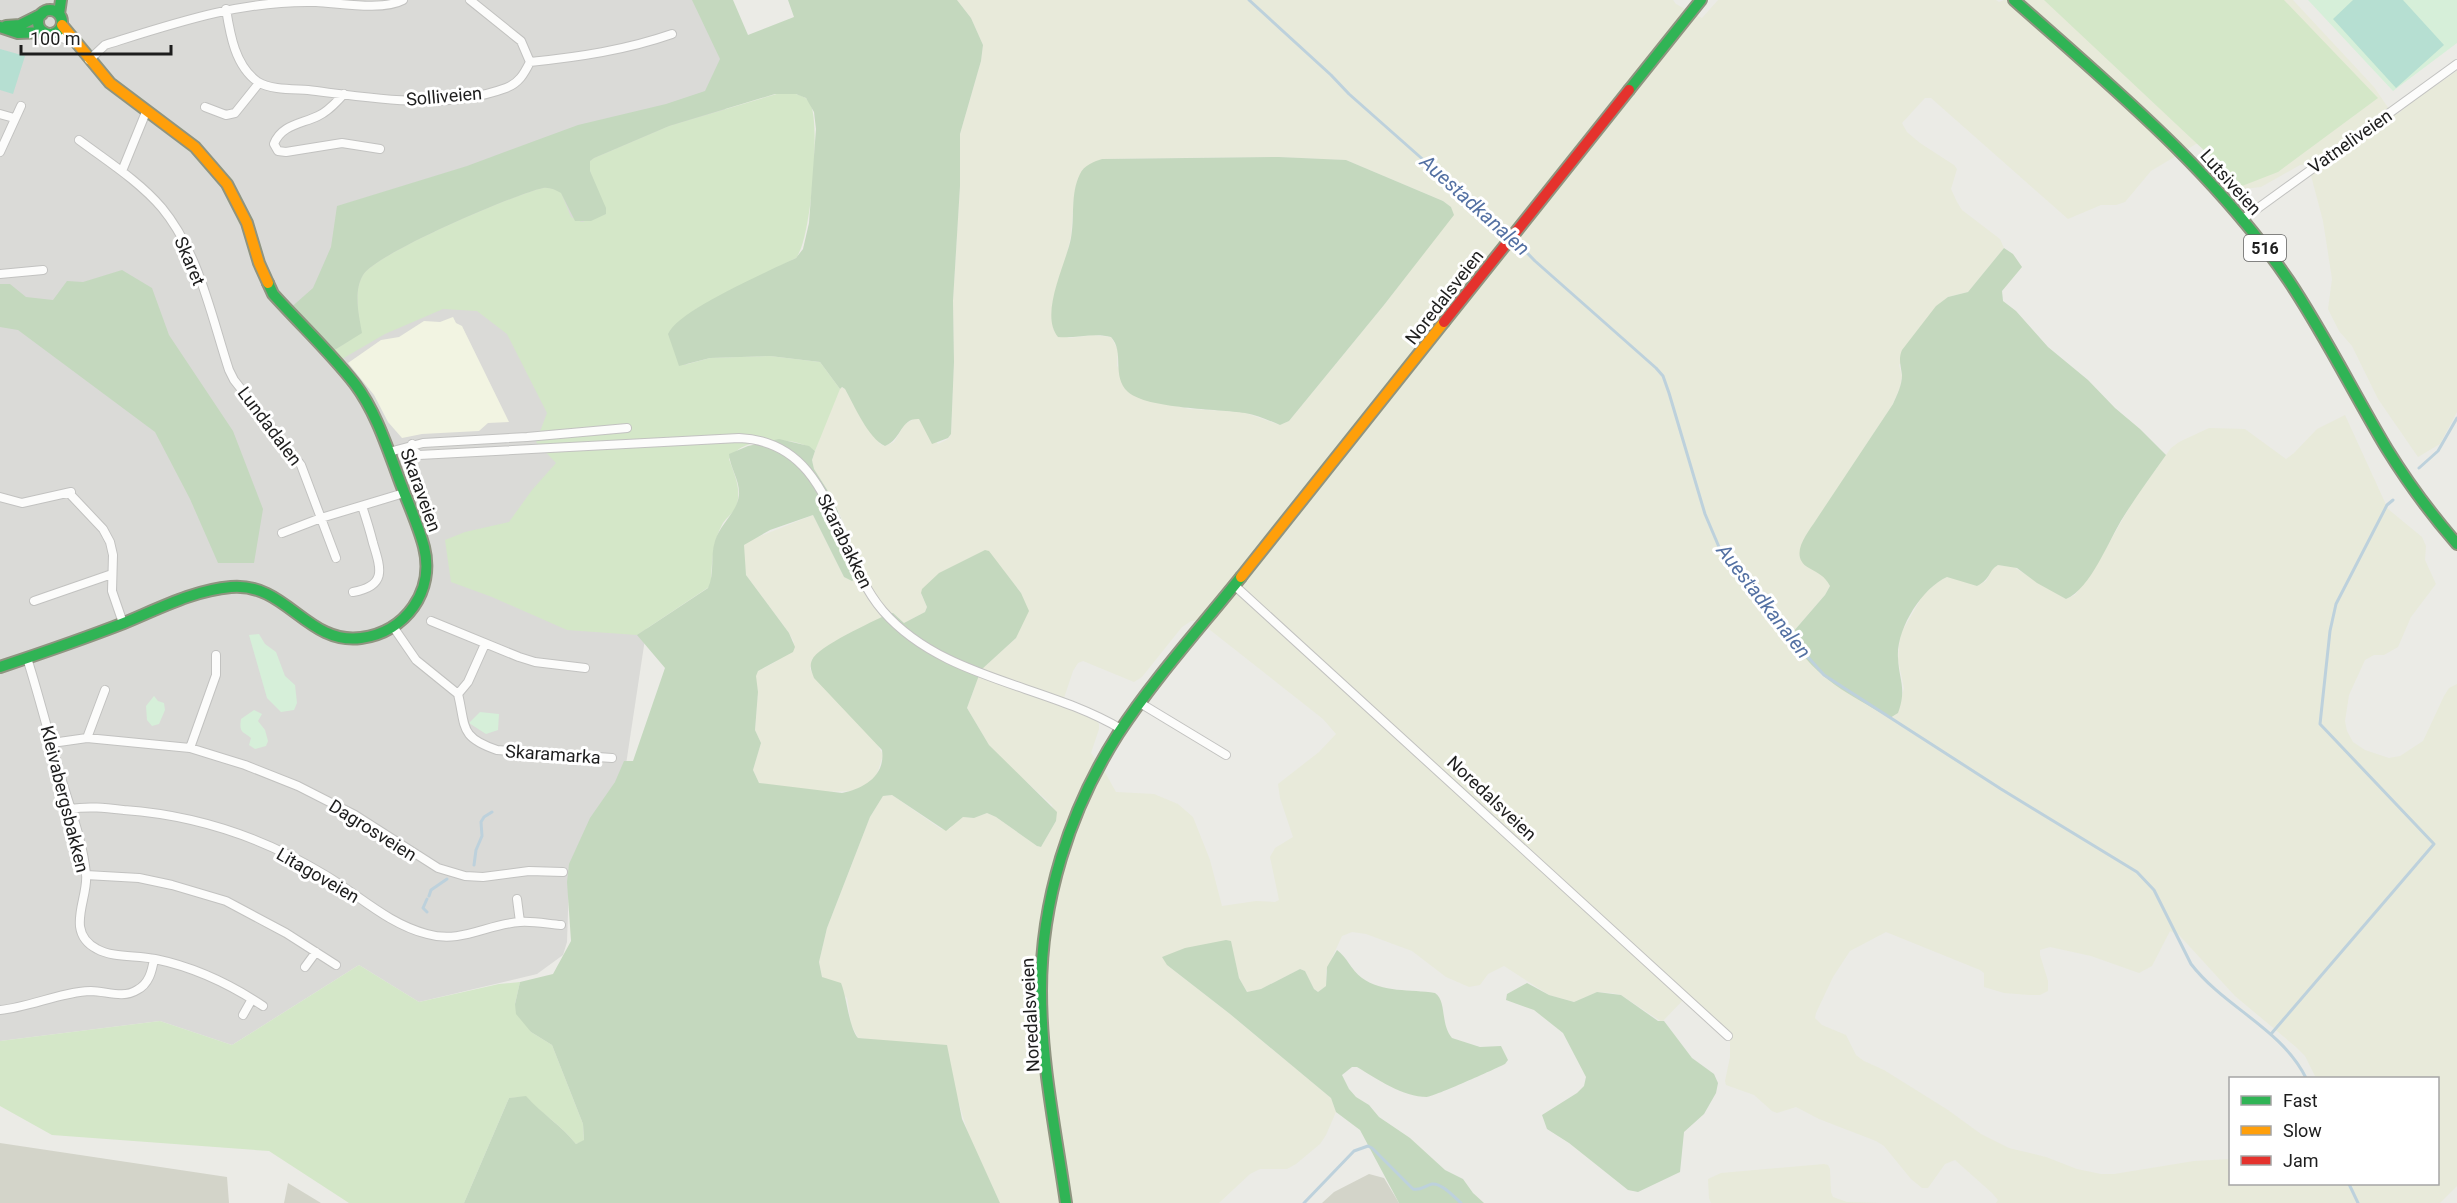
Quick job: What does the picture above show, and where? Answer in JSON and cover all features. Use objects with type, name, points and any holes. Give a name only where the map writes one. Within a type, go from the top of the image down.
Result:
[{"type":"main road","points":[[48,33],[39,22],[50,0]]},
{"type":"main road","points":[[0,26],[18,33],[48,33],[59,30],[62,25],[59,14],[61,0]]},
{"type":"main road","name":"Noredalsveien","points":[[1066,1203],[1042,1019],[1041,990],[1045,932],[1055,879],[1068,834],[1087,789],[1121,729],[1140,703],[1701,0]]},
{"type":"main road","name":"Lutsiveien","points":[[2014,0],[2171,142],[2243,219],[2290,282],[2420,498],[2457,544]]},
{"type":"main road","points":[[0,26],[21,25],[44,12],[55,11],[59,14]]},
{"type":"main road","name":"Skaraveien","points":[[0,667],[76,642],[194,595],[213,589],[240,586],[263,590],[277,598],[315,628],[340,639],[363,639],[394,628],[415,606],[425,581],[427,563],[424,546],[374,415],[355,384],[273,294],[259,263],[247,223],[227,184],[195,147],[110,83],[62,25]]},
{"type":"street","points":[[89,60],[105,45],[249,4],[279,1],[378,5],[403,0]]},
{"type":"street","points":[[470,0],[521,41],[530,62],[613,50],[672,34]]},
{"type":"street","points":[[205,107],[226,115],[235,113],[259,83],[235,50],[226,9]]},
{"type":"street","name":"Skaraveien","points":[[48,33],[76,44]]},
{"type":"street","name":"Solliveien","points":[[259,83],[280,88],[410,101],[462,97],[507,87],[519,81],[530,62]]},
{"type":"street","name":"Vatneliveien","points":[[2243,219],[2457,64]]},
{"type":"street","points":[[344,94],[325,112],[277,134],[274,144],[278,151],[286,152],[342,143],[380,149]]},
{"type":"street","points":[[0,152],[21,106]]},
{"type":"street","points":[[122,171],[146,112]]},
{"type":"street","points":[[0,114],[14,118]]},
{"type":"street","name":"Skaret","points":[[79,140],[122,171],[160,206],[187,246],[229,370]]},
{"type":"street","points":[[0,274],[43,270]]},
{"type":"street","name":"Lundadalen","points":[[229,370],[234,380],[301,465],[336,558]]},
{"type":"street","points":[[389,452],[412,444],[627,429]]},
{"type":"street","name":"Skarabakken","points":[[412,444],[419,455],[739,438],[771,444],[798,461],[816,482],[830,506],[864,584],[881,609],[901,629],[933,651],[958,663],[1083,708],[1121,729]]},
{"type":"street","points":[[0,497],[22,503],[71,492],[103,529],[110,542],[113,555],[112,591],[123,623]]},
{"type":"street","points":[[282,533],[321,518],[404,493]]},
{"type":"street","points":[[353,592],[373,585],[379,577],[380,565],[362,506]]},
{"type":"street","points":[[34,601],[112,574]]},
{"type":"street","name":"Noredalsveien","points":[[1234,585],[1728,1036]]},
{"type":"street","points":[[431,621],[535,662],[585,668]]},
{"type":"street","points":[[394,628],[416,660],[458,694],[468,682],[485,644]]},
{"type":"street","points":[[190,748],[216,675],[216,655]]},
{"type":"street","name":"Kleivabergsbakken","points":[[27,658],[70,809],[86,876],[79,920],[89,943],[96,949],[108,953],[154,959],[194,969],[229,985],[263,1006]]},
{"type":"street","points":[[87,738],[105,690]]},
{"type":"street","name":"Skaramarka","points":[[458,694],[464,726],[470,736],[483,745],[497,750],[612,758]]},
{"type":"street","points":[[1140,703],[1226,755]]},
{"type":"street","name":"Dagrosveien","points":[[52,743],[87,738],[190,748],[245,765],[321,798],[355,815],[438,868],[465,876],[483,877],[529,871],[562,872]]},
{"type":"street","name":"Litagoveien","points":[[70,809],[93,807],[146,811],[235,832],[308,865],[392,919],[426,934],[461,937],[520,922],[561,925]]},
{"type":"street","points":[[86,876],[139,878],[226,901],[336,965]]},
{"type":"street","points":[[517,899],[520,922]]},
{"type":"street","points":[[305,967],[316,952]]},
{"type":"street","points":[[0,1010],[29,1006],[74,992],[127,994],[137,990],[146,982],[152,971],[154,959]]},
{"type":"street","points":[[243,1015],[252,999]]},
{"type":"shaded area","points":[[0,0],[718,0],[733,58],[620,804],[569,881],[567,942],[563,955],[537,974],[419,1002],[359,965],[232,1045],[160,1021],[0,1041]]},
{"type":"shaded area","points":[[957,0],[1673,0],[1676,4],[1702,18],[1718,0],[1996,0],[1999,2],[2004,0],[2293,0],[2374,87],[2393,115],[2457,71],[2457,412],[2440,444],[2418,457],[2378,399],[2352,346],[2339,331],[2328,309],[2332,279],[2323,221],[2309,168],[2305,165],[2300,165],[2261,187],[2243,189],[2216,165],[2201,144],[2196,144],[2151,171],[2125,202],[2116,205],[2101,205],[2068,219],[1931,98],[1925,98],[1902,123],[1907,132],[1920,143],[1954,165],[1957,169],[1951,189],[1957,202],[1962,210],[2000,239],[2004,248],[1968,292],[1948,297],[1899,365],[1902,376],[1893,404],[1804,539],[1806,566],[1825,576],[1830,586],[1793,632],[1822,676],[1890,718],[1898,713],[1904,688],[1898,660],[1900,635],[1923,595],[1939,581],[1947,577],[1957,578],[1977,586],[1986,581],[1993,568],[1998,565],[2012,566],[2066,599],[2075,595],[2100,559],[2133,501],[2171,448],[2179,442],[2209,428],[2245,429],[2286,459],[2317,429],[2345,415],[2388,509],[2422,537],[2426,546],[2425,560],[2436,584],[2411,617],[2398,647],[2384,655],[2374,655],[2365,660],[2349,695],[2345,721],[2347,731],[2353,742],[2365,750],[2389,758],[2400,756],[2423,741],[2444,696],[2449,688],[2457,684],[2457,1186],[2440,1203],[1996,1203],[1998,1200],[1992,1193],[1955,1160],[1945,1164],[1928,1188],[1922,1188],[1911,1179],[1884,1146],[1876,1141],[1819,1119],[1796,1107],[1777,1113],[1754,1095],[1726,1085],[1730,1038],[1720,1022],[1690,996],[1685,998],[1662,1022],[1621,995],[1597,992],[1574,1002],[1549,995],[1504,966],[1488,974],[1480,985],[1469,987],[1446,977],[1412,951],[1366,934],[1352,932],[1342,936],[1326,971],[1326,986],[1318,992],[1314,989],[1305,971],[1300,969],[1261,989],[1247,992],[1239,978],[1230,941],[1216,943],[1167,965],[1331,1098],[1336,1112],[1326,1135],[1320,1144],[1296,1164],[1287,1169],[1260,1169],[1250,1174],[1219,1203],[1000,1203],[969,1136],[956,1094],[903,1043],[858,1038],[851,1024],[847,998],[822,977],[819,962],[827,928],[870,817],[883,796],[892,795],[941,829],[950,829],[955,821],[963,817],[974,818],[987,813],[1041,847],[1056,821],[1052,805],[989,745],[967,708],[981,670],[1016,638],[1021,593],[989,552],[921,594],[927,607],[925,612],[904,623],[893,613],[848,634],[812,659],[810,669],[815,678],[876,742],[883,755],[877,774],[871,782],[853,791],[822,792],[759,783],[753,770],[761,743],[755,730],[758,692],[755,676],[758,671],[775,662],[794,642],[746,575],[744,560],[744,545],[748,541],[813,515],[844,577],[852,548],[833,499],[814,469],[812,460],[835,395],[841,387],[845,389],[863,422],[880,444],[885,446],[894,442],[905,424],[914,419],[919,419],[938,444],[948,439],[951,434],[954,362],[953,301],[960,186],[960,134],[981,61],[983,45],[971,18]],"holes":[[[1279,157],[1346,160],[1443,201],[1451,207],[1453,215],[1384,305],[1289,421],[1280,425],[1243,412],[1189,409],[1145,399],[1117,366],[1118,350],[1111,337],[1093,335],[1070,338],[1055,333],[1052,318],[1071,236],[1074,197],[1083,169],[1102,159]],[[1191,621],[1205,626],[1323,719],[1336,734],[1319,752],[1278,784],[1280,798],[1293,837],[1275,848],[1270,857],[1279,900],[1275,902],[1256,901],[1222,906],[1210,860],[1193,817],[1178,804],[1154,794],[1116,792],[1091,753],[1099,724],[1096,720],[1064,706],[1063,701],[1078,663],[1083,661],[1134,682],[1142,677],[1182,627]],[[2170,931],[2179,935],[2235,996],[2305,1056],[2316,1077],[2439,1077],[2439,1185],[2229,1185],[2229,1159],[2194,1161],[2114,1174],[2077,1169],[2046,1157],[2009,1148],[1981,1134],[1948,1110],[1884,1070],[1864,1061],[1856,1055],[1846,1035],[1822,1025],[1815,1018],[1833,977],[1850,951],[1886,932],[1980,970],[1984,973],[1984,987],[2004,993],[2040,995],[2048,991],[2048,981],[2040,950],[2050,947],[2091,956],[2139,973],[2152,966]]]},
{"type":"shaded area","points":[[2308,0],[2457,0],[2457,43],[2393,91]]},
{"type":"shaded area","points":[[453,317],[456,323],[462,326],[509,422],[488,423],[479,431],[422,434],[402,438],[388,422],[374,395],[348,363],[381,340],[399,337],[424,321],[440,322]]},
{"type":"shaded area","points":[[259,634],[265,644],[276,652],[285,676],[295,685],[297,703],[294,710],[281,712],[267,698],[249,635]]},
{"type":"shaded area","points":[[154,696],[158,701],[164,703],[165,710],[159,724],[152,726],[147,720],[146,706]]},
{"type":"shaded area","points":[[254,710],[262,714],[258,721],[265,730],[268,741],[266,746],[255,749],[249,745],[251,738],[240,727],[241,719]]},
{"type":"shaded area","points":[[480,712],[499,714],[498,730],[486,734],[469,723]]},
{"type":"shaded area","points":[[0,1143],[227,1177],[229,1203],[0,1203]]},
{"type":"shaded area","points":[[1824,1164],[1830,1169],[1833,1197],[1847,1202],[1882,1203],[1711,1203],[1709,1198],[1708,1179],[1721,1173]]},
{"type":"shaded area","points":[[1369,1174],[1384,1178],[1399,1203],[1322,1203],[1334,1192]]},
{"type":"shaded area","points":[[288,1183],[321,1203],[284,1203]]},
{"type":"green space","points":[[692,0],[733,0],[748,35],[794,17],[788,0],[957,0],[971,18],[983,45],[981,61],[960,134],[960,186],[953,301],[954,362],[951,434],[948,438],[932,444],[919,419],[908,422],[891,443],[885,446],[873,436],[845,389],[842,387],[840,389],[820,362],[770,356],[710,358],[679,366],[668,334],[675,324],[706,303],[746,281],[796,258],[803,249],[809,223],[816,129],[814,112],[806,98],[796,94],[775,94],[669,126],[594,158],[590,161],[590,171],[606,208],[606,214],[591,221],[575,221],[561,193],[550,188],[543,188],[477,213],[392,253],[373,265],[363,275],[360,282],[358,304],[362,333],[333,351],[288,310],[313,288],[331,247],[337,206],[467,166],[578,125],[666,104],[705,91],[720,59]]},
{"type":"green space","points":[[2044,0],[2284,0],[2378,98],[2278,172],[2242,186]]},
{"type":"green space","points":[[2353,0],[2403,0],[2444,45],[2396,88],[2333,19]]},
{"type":"green space","points":[[0,49],[25,56],[13,94],[0,90]]},
{"type":"green space","points":[[780,93],[804,97],[810,103],[813,114],[815,133],[813,181],[806,230],[801,247],[796,258],[696,309],[684,365],[710,358],[770,356],[820,362],[840,389],[815,451],[799,443],[778,440],[757,442],[735,452],[729,459],[737,484],[737,503],[734,511],[723,523],[717,537],[709,587],[637,635],[567,630],[492,597],[451,582],[445,540],[465,532],[509,522],[532,490],[556,463],[536,442],[547,413],[507,334],[477,311],[443,309],[385,334],[342,359],[333,351],[361,333],[357,296],[363,275],[373,265],[418,240],[477,213],[543,188],[561,192],[571,217],[582,222],[606,214],[590,171],[590,161],[594,158],[669,126]]},
{"type":"green space","points":[[1279,157],[1346,160],[1443,201],[1451,207],[1454,215],[1289,421],[1280,425],[1245,413],[1167,405],[1137,398],[1128,392],[1120,379],[1117,350],[1111,337],[1098,335],[1058,337],[1053,327],[1052,302],[1071,238],[1075,189],[1080,174],[1086,166],[1102,159]]},
{"type":"green space","points":[[2004,248],[2013,254],[2022,267],[2002,291],[2003,301],[2016,311],[2048,347],[2088,380],[2166,455],[2124,516],[2084,585],[2075,594],[2066,599],[2037,583],[2017,568],[1998,565],[1985,581],[1977,586],[1947,577],[1929,590],[1912,611],[1901,635],[1898,658],[1902,685],[1901,705],[1898,713],[1890,718],[1823,676],[1801,653],[1791,638],[1793,632],[1830,586],[1823,577],[1803,563],[1800,557],[1801,545],[1893,404],[1901,382],[1902,350],[1936,306],[1948,297],[1968,292]]},
{"type":"green space","points":[[122,270],[152,288],[169,335],[233,431],[263,509],[254,563],[218,563],[190,499],[155,432],[18,330],[0,327],[0,284],[10,284],[26,297],[53,300],[67,281],[83,282]]},
{"type":"green space","points":[[779,439],[809,446],[815,451],[812,460],[814,469],[833,499],[862,572],[852,581],[844,577],[813,515],[770,530],[744,545],[746,575],[789,633],[795,647],[793,652],[758,671],[756,676],[758,692],[755,730],[761,743],[753,770],[759,783],[842,793],[858,788],[877,774],[882,759],[882,750],[814,678],[811,663],[816,654],[834,641],[888,614],[893,613],[904,623],[925,612],[927,607],[921,593],[922,589],[939,573],[985,550],[989,551],[1021,593],[1029,611],[1016,638],[981,670],[967,708],[989,745],[1057,812],[1056,821],[1041,847],[987,813],[974,818],[963,817],[946,831],[892,795],[883,796],[870,817],[827,928],[819,962],[822,977],[841,983],[852,1027],[858,1038],[947,1045],[962,1119],[1000,1203],[464,1203],[509,1098],[526,1096],[576,1144],[584,1140],[583,1124],[552,1045],[531,1032],[516,1014],[515,1004],[520,982],[553,974],[571,941],[567,882],[569,864],[590,818],[615,782],[624,761],[633,761],[665,668],[637,635],[708,588],[717,535],[735,507],[739,495],[729,454],[748,446]]},
{"type":"green space","points":[[1231,941],[1239,978],[1247,992],[1261,989],[1300,969],[1305,971],[1314,989],[1318,992],[1326,986],[1327,967],[1337,950],[1358,975],[1370,983],[1388,988],[1435,993],[1441,1001],[1446,1026],[1452,1038],[1480,1047],[1501,1046],[1508,1060],[1505,1064],[1427,1097],[1400,1091],[1357,1067],[1352,1067],[1342,1075],[1356,1097],[1369,1105],[1379,1117],[1410,1138],[1445,1170],[1463,1179],[1484,1203],[1399,1203],[1360,1130],[1336,1112],[1331,1098],[1167,965],[1162,957],[1185,948]]},
{"type":"green space","points":[[359,965],[419,1002],[499,984],[520,982],[515,1004],[531,1032],[552,1045],[583,1124],[584,1141],[576,1144],[526,1097],[509,1098],[464,1203],[349,1203],[269,1151],[52,1135],[0,1106],[0,1041],[160,1021],[232,1045]]},
{"type":"green space","points":[[1527,983],[1549,995],[1574,1002],[1597,992],[1621,995],[1658,1021],[1664,1021],[1692,1058],[1714,1074],[1718,1083],[1716,1093],[1704,1114],[1684,1132],[1680,1172],[1638,1192],[1628,1190],[1569,1143],[1547,1129],[1542,1115],[1577,1093],[1584,1086],[1586,1077],[1563,1033],[1534,1010],[1506,1000],[1507,994]]},
{"type":"waterway","name":"Auestadkanalen","points":[[1249,0],[1349,94],[1454,187],[1494,219],[1535,261],[1663,376],[1705,514],[1719,547],[1747,576],[1773,618],[1824,675],[2001,789],[2137,872],[2154,890],[2191,964],[2220,993],[2282,1045],[2305,1077]]},
{"type":"waterway","points":[[2419,468],[2438,451],[2457,418]]},
{"type":"waterway","points":[[2271,1034],[2434,844],[2320,724],[2330,631],[2336,604],[2387,505],[2393,500]]},
{"type":"waterway","points":[[474,865],[476,850],[482,836],[481,822],[492,812]]},
{"type":"waterway","points":[[429,896],[431,890],[447,879]]},
{"type":"waterway","points":[[427,899],[423,908],[427,912]]},
{"type":"waterway","points":[[1304,1203],[1354,1151],[1368,1146],[1413,1189],[1436,1184],[1461,1203]]},
{"type":"waterway","name":"Auestadkanalen","points":[[2349,1185],[2358,1203]]},
{"type":"traffic: fast","points":[[59,14],[61,0]]},
{"type":"traffic: fast","points":[[1629,90],[1701,0]]},
{"type":"traffic: fast","points":[[2014,0],[2160,132],[2229,203],[2260,241],[2302,301],[2395,462],[2457,544]]},
{"type":"traffic: fast","points":[[50,10],[58,14],[62,22],[58,30],[50,34],[42,30],[38,22],[42,14],[50,10]]},
{"type":"traffic: fast","points":[[6,26],[20,25],[42,14]]},
{"type":"traffic: fast","points":[[0,27],[18,33],[44,32]]},
{"type":"traffic: fast","points":[[0,667],[109,629],[190,596],[217,589],[250,588],[267,594],[311,624],[342,638],[361,638],[377,634],[404,618],[414,607],[425,579],[424,547],[375,418],[346,372],[273,294],[268,283]]},
{"type":"traffic: fast","points":[[1066,1203],[1046,1071],[1042,1018],[1042,957],[1052,890],[1072,825],[1085,794],[1118,734],[1162,674],[1241,577]]},
{"type":"traffic: slow","points":[[62,25],[110,83],[195,147],[227,184],[247,223],[259,263],[268,283]]},
{"type":"traffic: slow","points":[[1241,577],[1444,322]]},
{"type":"traffic: jam","points":[[1444,322],[1629,90]]}]
